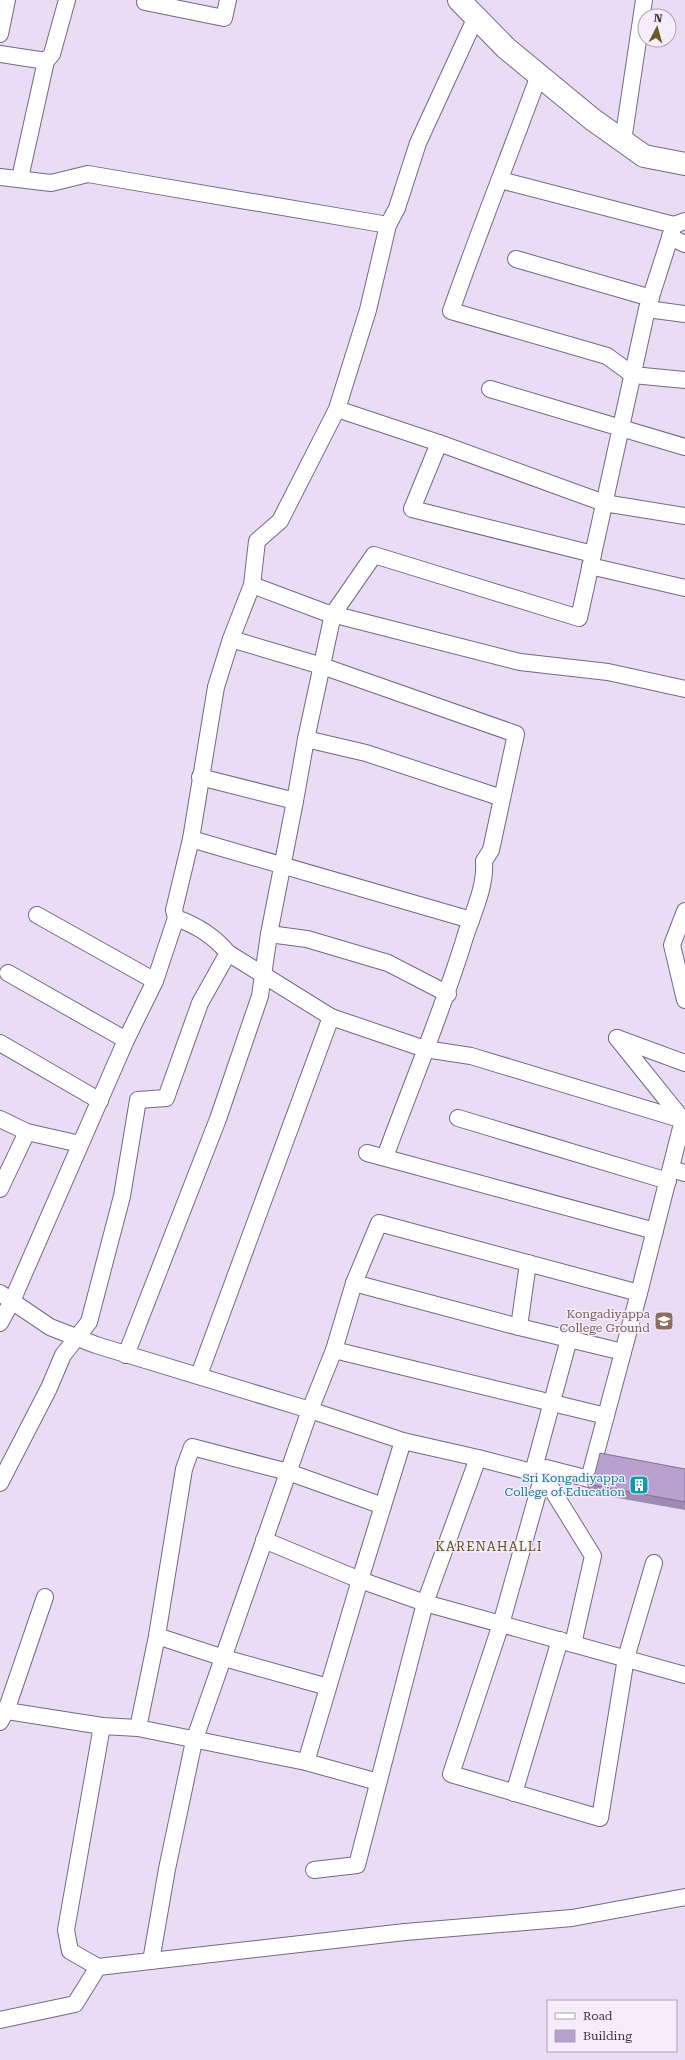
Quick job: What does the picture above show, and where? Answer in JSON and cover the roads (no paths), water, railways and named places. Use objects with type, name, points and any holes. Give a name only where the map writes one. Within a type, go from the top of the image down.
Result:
[{"type":"street","points":[[0,34],[7,0]]},
{"type":"street","points":[[20,178],[46,61],[52,54],[66,0]]},
{"type":"street","points":[[145,2],[224,18],[228,0]]},
{"type":"street","points":[[459,0],[506,48],[592,119],[644,156],[685,164]]},
{"type":"street","points":[[623,141],[644,0]]},
{"type":"street","points":[[0,1322],[6,1297],[80,1144],[126,1040],[155,981],[176,918],[174,910],[190,839],[216,687],[231,639],[252,585],[257,541],[280,522],[337,409],[368,310],[388,225],[397,208],[418,143],[476,17]]},
{"type":"street","points":[[0,54],[46,61]]},
{"type":"street","points":[[539,75],[476,240],[452,311],[607,356],[633,375],[685,380]]},
{"type":"street","points":[[0,177],[20,178],[51,183],[88,174],[388,225]]},
{"type":"street","points":[[126,1355],[218,1119],[260,996],[269,934],[306,739],[333,614],[374,555],[579,618],[649,303],[679,232],[500,180]]},
{"type":"street","points":[[516,259],[685,314]]},
{"type":"street","points":[[490,389],[621,430],[685,447]]},
{"type":"street","points":[[337,409],[439,443],[604,503],[685,516]]},
{"type":"street","points":[[439,443],[412,509],[685,588]]},
{"type":"street","points":[[252,585],[333,614],[520,662],[608,672],[685,689]]},
{"type":"street","points":[[231,639],[322,666],[516,734],[491,850],[484,861],[485,874],[471,920],[448,994],[425,1049],[385,1157]]},
{"type":"street","points":[[306,739],[366,753],[502,798]]},
{"type":"street","points":[[200,777],[295,801]]},
{"type":"street","points":[[190,839],[471,920]]},
{"type":"street","points":[[685,910],[682,929],[672,945],[685,1000]]},
{"type":"street","points":[[37,915],[155,981]]},
{"type":"street","points":[[176,918],[198,927],[219,942],[228,953],[331,1017],[425,1049],[471,1056],[684,1114]]},
{"type":"street","points":[[269,934],[307,939],[388,963],[448,994]]},
{"type":"street","points":[[0,1483],[49,1388],[63,1354],[89,1322],[120,1204],[138,1100],[166,1098],[200,1003],[228,953]]},
{"type":"street","points":[[8,973],[126,1040]]},
{"type":"street","points":[[199,1375],[331,1017]]},
{"type":"street","points":[[684,1114],[617,1038],[685,1062]]},
{"type":"street","points":[[0,1043],[100,1101]]},
{"type":"street","points":[[538,1473],[546,1468],[589,1479],[654,1231],[674,1174],[684,1114]]},
{"type":"street","points":[[458,1118],[674,1174]]},
{"type":"street","points":[[0,1119],[27,1132],[80,1144]]},
{"type":"street","points":[[0,1189],[27,1132]]},
{"type":"street","points":[[367,1153],[654,1231]]},
{"type":"street","points":[[152,1961],[167,1869],[194,1741],[310,1410],[334,1350],[354,1283],[379,1223],[638,1293]]},
{"type":"street","points":[[519,1327],[528,1263]]},
{"type":"street","points":[[354,1283],[519,1327],[623,1352]]},
{"type":"street","points":[[6,1297],[50,1327],[126,1355],[199,1375],[310,1410],[403,1442],[538,1473],[593,1556],[567,1642],[514,1793]]},
{"type":"street","points":[[570,1339],[552,1403],[538,1473],[501,1624],[451,1774],[600,1818],[626,1658],[654,1563]]},
{"type":"street","points":[[334,1350],[606,1416]]},
{"type":"street","points":[[306,1762],[403,1442]]},
{"type":"street","points":[[138,1728],[158,1636],[184,1469],[192,1447],[288,1472],[383,1506]]},
{"type":"street","points":[[314,1870],[358,1865],[425,1603],[478,1458]]},
{"type":"street","points":[[264,1540],[360,1580],[425,1603],[685,1675]]},
{"type":"street","points":[[45,1597],[2,1714],[102,1726],[138,1728],[194,1741],[306,1762],[378,1782]]},
{"type":"street","points":[[158,1636],[224,1658],[328,1687]]},
{"type":"street","points":[[102,1726],[66,1930],[70,1951],[98,1967],[405,1932],[572,1918],[685,1897]]},
{"type":"street","points":[[0,2020],[75,2004],[98,1967]]},
{"type":"place","name":"Kongadiyappa College Ground","points":[[664,1321]]},
{"type":"place","name":"Sri Kongadiyappa College of Education","points":[[639,1485]]},
{"type":"district","name":"KARENAHALLI","points":[[489,1546]]}]
